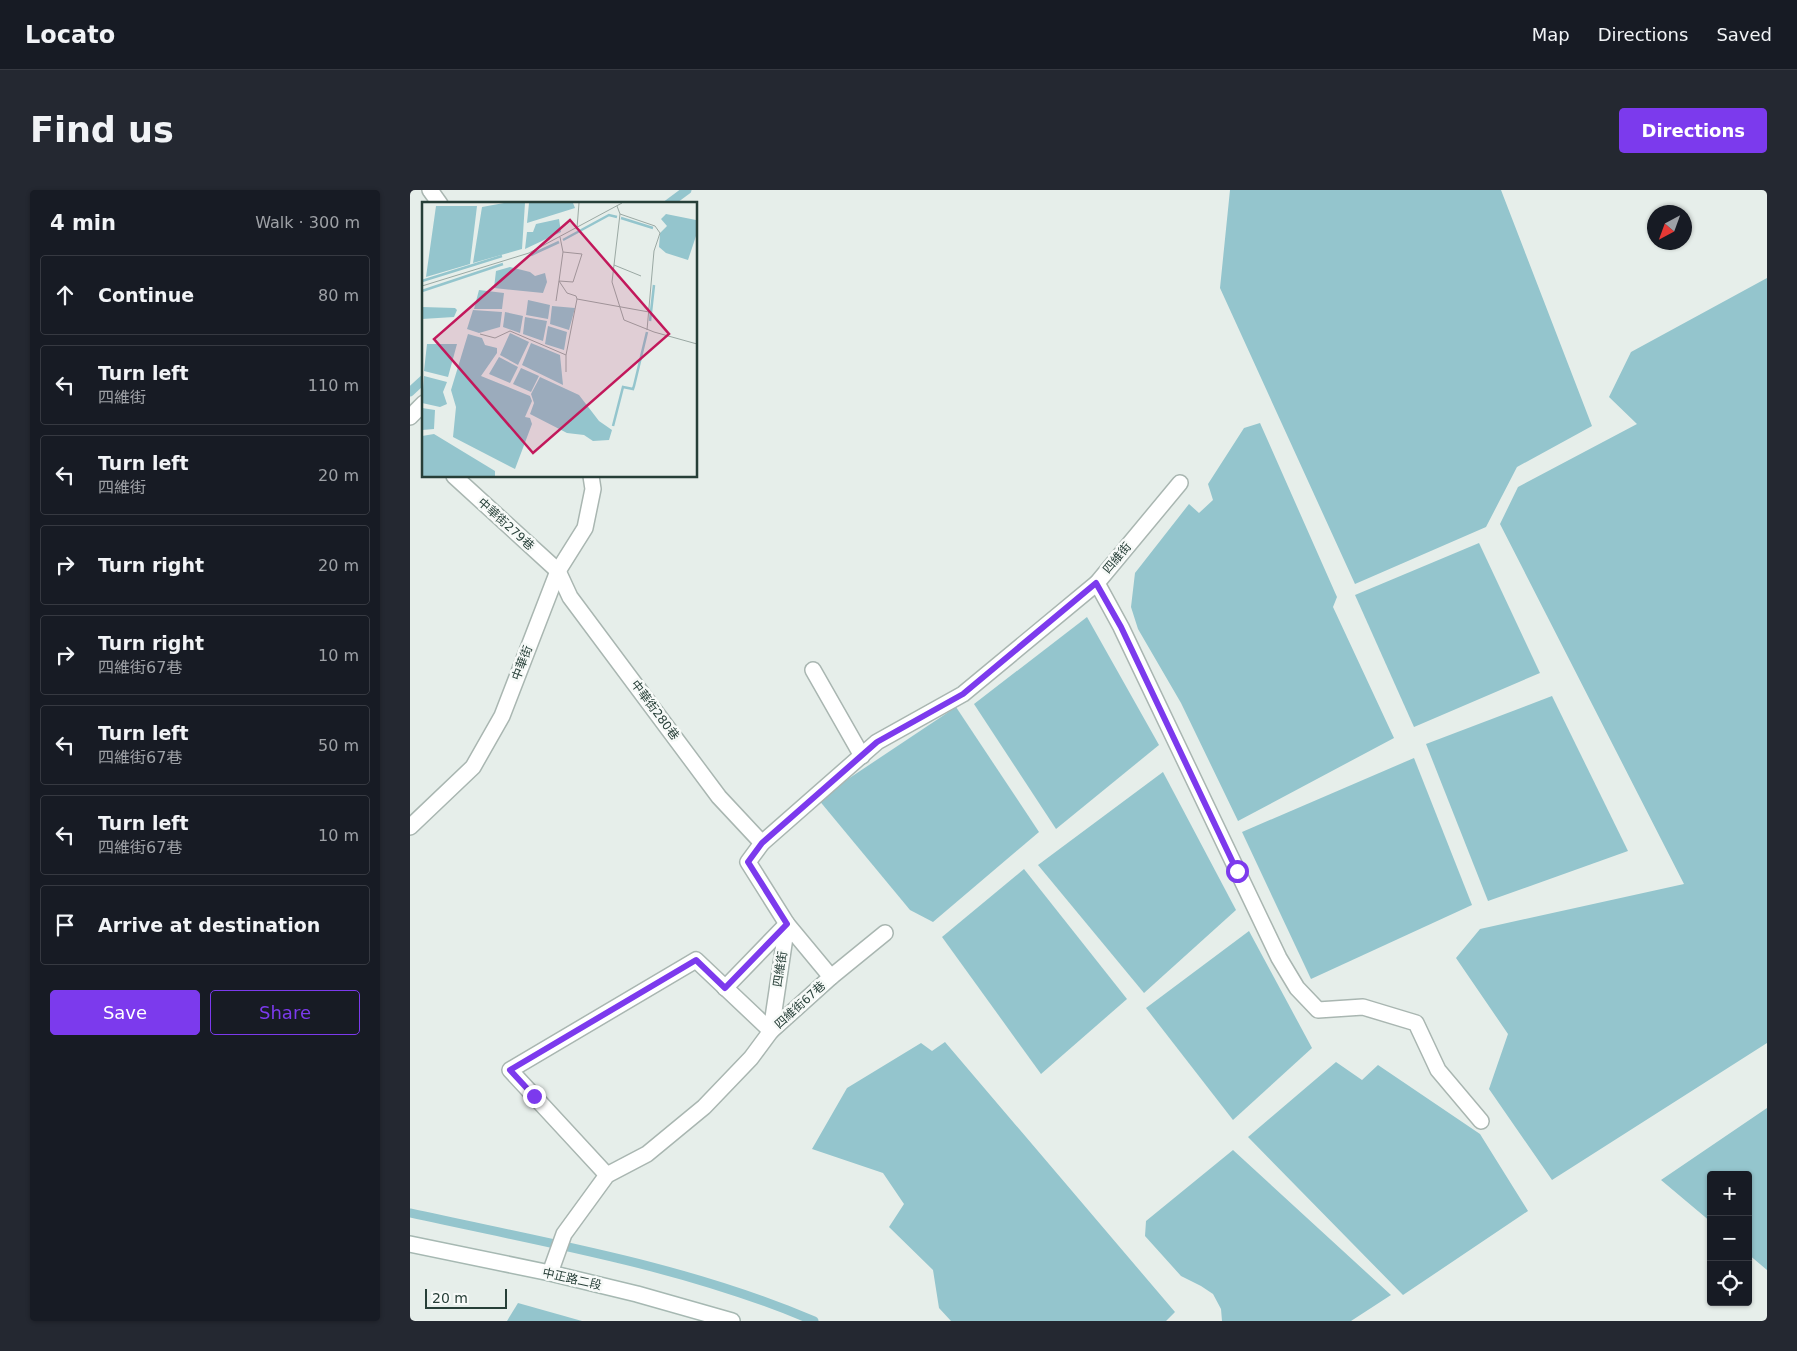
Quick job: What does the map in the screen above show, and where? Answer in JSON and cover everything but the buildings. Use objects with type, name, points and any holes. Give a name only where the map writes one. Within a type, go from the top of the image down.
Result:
[{"type":"street","points":[[430,190],[439,202]]},
{"type":"street","name":"中華街279巷","points":[[456,478],[558,571]]},
{"type":"street","name":"中華街","points":[[410,827],[473,767],[502,716],[558,571],[585,528],[593,489],[591,478]]},
{"type":"street","name":"四維街","points":[[550,1273],[564,1234],[606,1175],[647,1154],[704,1107],[751,1058],[771,1031],[787,924],[748,862],[762,843],[877,742],[963,694],[1096,583],[1180,483]]},
{"type":"street","name":"中華街280巷","points":[[558,571],[570,596],[695,765],[719,797],[762,843]]},
{"type":"street","points":[[1096,583],[1125,636],[1279,958],[1297,988],[1318,1010],[1363,1007],[1416,1023],[1438,1070],[1481,1121]]},
{"type":"street","points":[[813,670],[862,756]]},
{"type":"street","points":[[725,988],[787,924],[831,976]]},
{"type":"street","name":"四維街67巷","points":[[606,1175],[510,1070],[696,960],[771,1031],[831,976],[885,933]]},
{"type":"street","name":"中正路二段","points":[[410,1244],[550,1273],[637,1294],[732,1321]]},
{"type":"water","points":[[1230,190],[1501,190],[1592,426],[1517,467],[1486,527],[1355,584],[1220,288]]},
{"type":"water","points":[[1767,278],[1767,1043],[1552,1180],[1489,1089],[1508,1034],[1456,958],[1480,929],[1684,884],[1500,524],[1518,487],[1637,424],[1609,397],[1631,352]]},
{"type":"water","points":[[1260,423],[1337,597],[1333,607],[1394,738],[1238,821],[1181,703],[1138,629],[1131,607],[1135,573],[1189,504],[1199,513],[1213,500],[1208,484],[1244,428]]},
{"type":"water","points":[[1479,543],[1540,673],[1414,727],[1355,595]]},
{"type":"water","points":[[1087,617],[1159,745],[1056,829],[974,704]]},
{"type":"water","points":[[1552,696],[1628,851],[1488,901],[1426,744]]},
{"type":"water","points":[[956,707],[1039,832],[933,922],[910,910],[818,799]]},
{"type":"water","points":[[1414,758],[1472,905],[1311,979],[1242,832]]},
{"type":"water","points":[[1163,772],[1236,910],[1144,993],[1038,865]]},
{"type":"water","points":[[1024,869],[1127,999],[1041,1074],[942,937]]},
{"type":"water","points":[[1249,931],[1312,1048],[1233,1120],[1146,1008]]},
{"type":"water","points":[[945,1042],[1175,1312],[1166,1321],[951,1321],[939,1308],[933,1270],[889,1227],[904,1204],[883,1173],[812,1149],[847,1088],[921,1043],[932,1051]]},
{"type":"water","points":[[1336,1062],[1362,1080],[1378,1065],[1480,1134],[1528,1211],[1403,1295],[1248,1137]]},
{"type":"water","points":[[1767,1108],[1767,1270],[1752,1257],[1752,1171],[1707,1171],[1707,1219],[1661,1180]]},
{"type":"water","points":[[1233,1150],[1391,1295],[1351,1321],[1222,1321],[1221,1309],[1213,1294],[1181,1276],[1145,1236],[1146,1221]]},
{"type":"water","points":[[518,1303],[582,1321],[507,1321]]},
{"type":"waterway","points":[[671,202],[687,190]]},
{"type":"waterway","points":[[410,392],[422,381]]},
{"type":"waterway","points":[[410,1213],[564,1246],[666,1271],[716,1285],[814,1321]]},
{"type":"route","points":[[534,1096],[510,1070],[696,960],[725,988],[787,924],[748,862],[762,843],[877,742],[963,694],[1096,583],[1121,627],[1237,871]]}]
